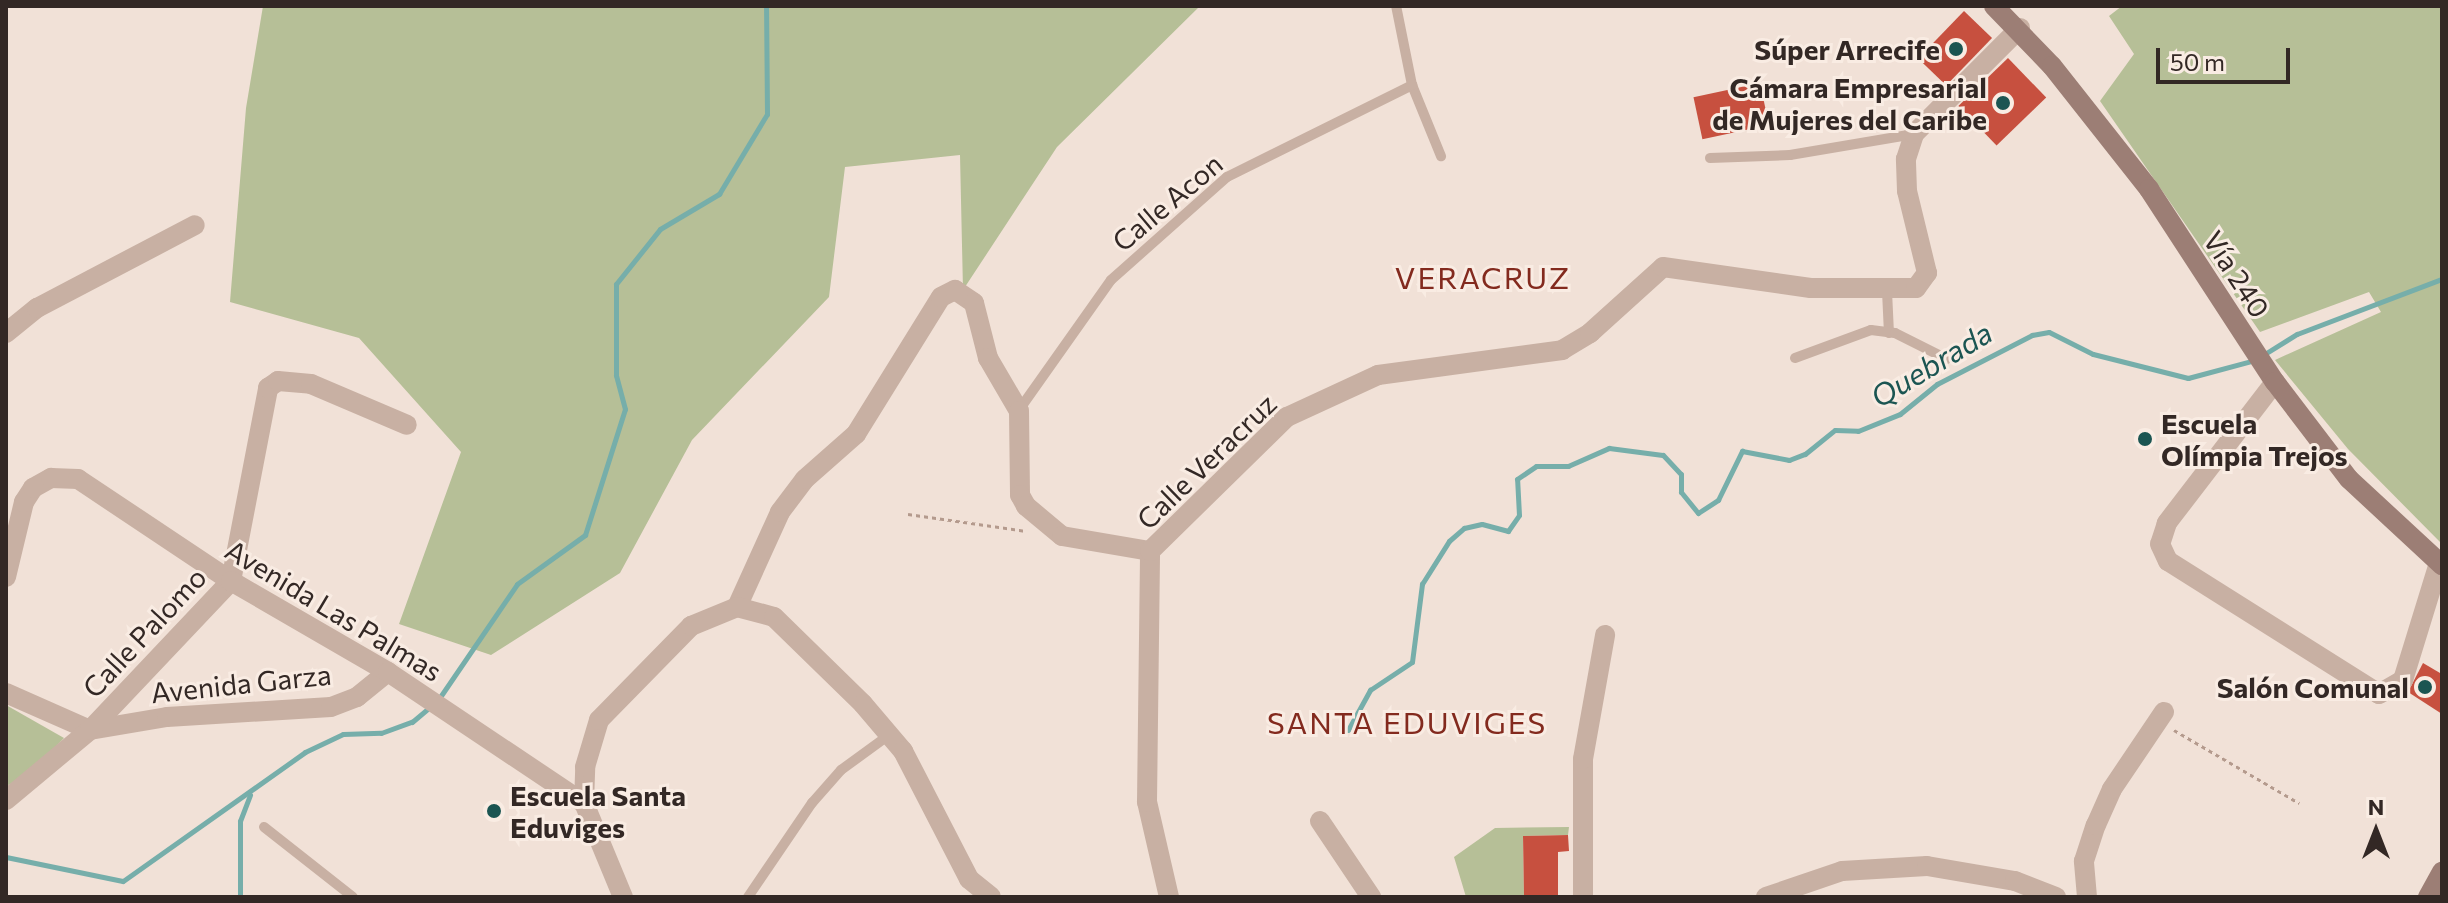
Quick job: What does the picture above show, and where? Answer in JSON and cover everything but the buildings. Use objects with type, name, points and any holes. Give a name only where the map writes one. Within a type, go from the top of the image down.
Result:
[{"type":"main road","name":"Vía 240","points":[[1994,6],[2020,28],[2149,189],[2275,382],[2349,479],[2440,564]]},
{"type":"main road","points":[[2428,897],[2442,872]]},
{"type":"street","points":[[1914,134],[2020,28]]},
{"type":"street","name":"Calle Veracruz","points":[[1169,897],[1147,802],[1150,551],[1287,417],[1378,375],[1562,350],[1590,333],[1663,267],[1811,288],[1887,291],[1926,282],[1907,191],[1906,159],[1914,134]]},
{"type":"street","points":[[6,333],[37,308],[195,225]]},
{"type":"street","points":[[737,607],[780,512],[805,479],[856,434],[947,292],[966,293],[974,303],[988,358],[1019,411],[1020,495],[1039,522],[1062,536],[1150,551]]},
{"type":"street","name":"Calle Palomo","points":[[6,800],[90,730],[231,581],[268,388],[278,381],[311,384],[407,425]]},
{"type":"street","points":[[2275,382],[2167,523],[2160,544],[2168,561],[2379,694],[2403,680],[2440,564]]},
{"type":"street","name":"Avenida Las Palmas","points":[[6,577],[24,502],[51,478],[78,479],[231,581],[388,672],[584,803]]},
{"type":"street","points":[[623,897],[584,803],[585,767],[599,720],[691,626],[737,607],[774,617],[889,735],[969,879],[991,897]]},
{"type":"street","points":[[1583,897],[1583,759],[1605,635]]},
{"type":"street","name":"Avenida Garza","points":[[90,730],[167,717],[331,707],[357,697],[388,672]]},
{"type":"street","points":[[6,693],[90,730]]},
{"type":"street","points":[[2087,897],[2084,861],[2096,825],[2112,789],[2161,717]]},
{"type":"street","points":[[1320,821],[1371,897]]},
{"type":"street","points":[[1766,897],[1842,871],[1927,866],[2015,881],[2056,897]]},
{"type":"lane","points":[[1396,6],[1412,85],[1441,156]]},
{"type":"lane","name":"Calle Acon","points":[[1019,411],[1111,280],[1227,177],[1412,85]]},
{"type":"lane","points":[[1710,158],[1790,155],[1914,134]]},
{"type":"lane","points":[[1887,291],[1889,333]]},
{"type":"lane","points":[[1795,358],[1841,337],[1889,333],[1947,359]]},
{"type":"lane","points":[[748,897],[812,803],[841,770],[889,735]]},
{"type":"lane","points":[[264,827],[353,897]]},
{"type":"path","points":[[908,514],[1031,531]]},
{"type":"path","points":[[2161,717],[2299,803]]},
{"type":"green space","points":[[263,6],[1200,6],[1057,147],[963,290],[960,155],[845,167],[829,297],[692,440],[620,573],[491,655],[399,624],[461,452],[359,338],[230,302],[246,108]]},
{"type":"green space","points":[[2122,6],[2442,6],[2442,544],[2348,449],[2275,360],[2381,312],[2369,292],[2260,332],[2100,101],[2134,54],[2109,16]]},
{"type":"green space","points":[[6,705],[64,738],[28,776],[6,786]]},
{"type":"green space","points":[[1569,827],[1568,835],[1523,836],[1524,897],[1466,897],[1454,857],[1495,828]]},
{"type":"waterway","points":[[438,700],[517,584],[585,535],[625,409],[616,375],[616,284],[660,229],[719,194],[767,114],[766,6]]},
{"type":"waterway","name":"Quebrada","points":[[2263,355],[2297,334],[2442,279]]},
{"type":"waterway","name":"Quebrada","points":[[1348,730],[1370,690],[1412,662],[1422,584],[1449,541],[1464,528],[1482,524],[1508,531],[1519,515],[1517,479],[1536,466],[1568,466],[1609,448],[1663,455],[1681,474],[1681,492],[1698,513],[1718,500],[1742,451],[1789,460],[1805,454],[1835,430],[1858,431],[1900,414],[1937,384],[2032,335],[2049,332],[2093,354],[2188,378],[2255,360]]},
{"type":"waterway","points":[[6,857],[123,881],[305,752],[343,734],[381,733],[412,722],[431,706]]},
{"type":"waterway","name":"Quebrada","points":[[240,897],[240,821],[250,795]]},
{"type":"place","name":"Súper Arrecife","points":[[1956,49]]},
{"type":"place","name":"Cámara Empresarial de Mujeres del Caribe","points":[[2003,103]]},
{"type":"place","name":"Escuela Olímpia Trejos","points":[[2145,439]]},
{"type":"place","name":"Salón Comunal","points":[[2425,687]]},
{"type":"place","name":"Escuela Santa Eduviges","points":[[494,811]]},
{"type":"district","name":"VERACRUZ","points":[[1483,277]]},
{"type":"district","name":"SANTA EDUVIGES","points":[[1407,722]]}]
